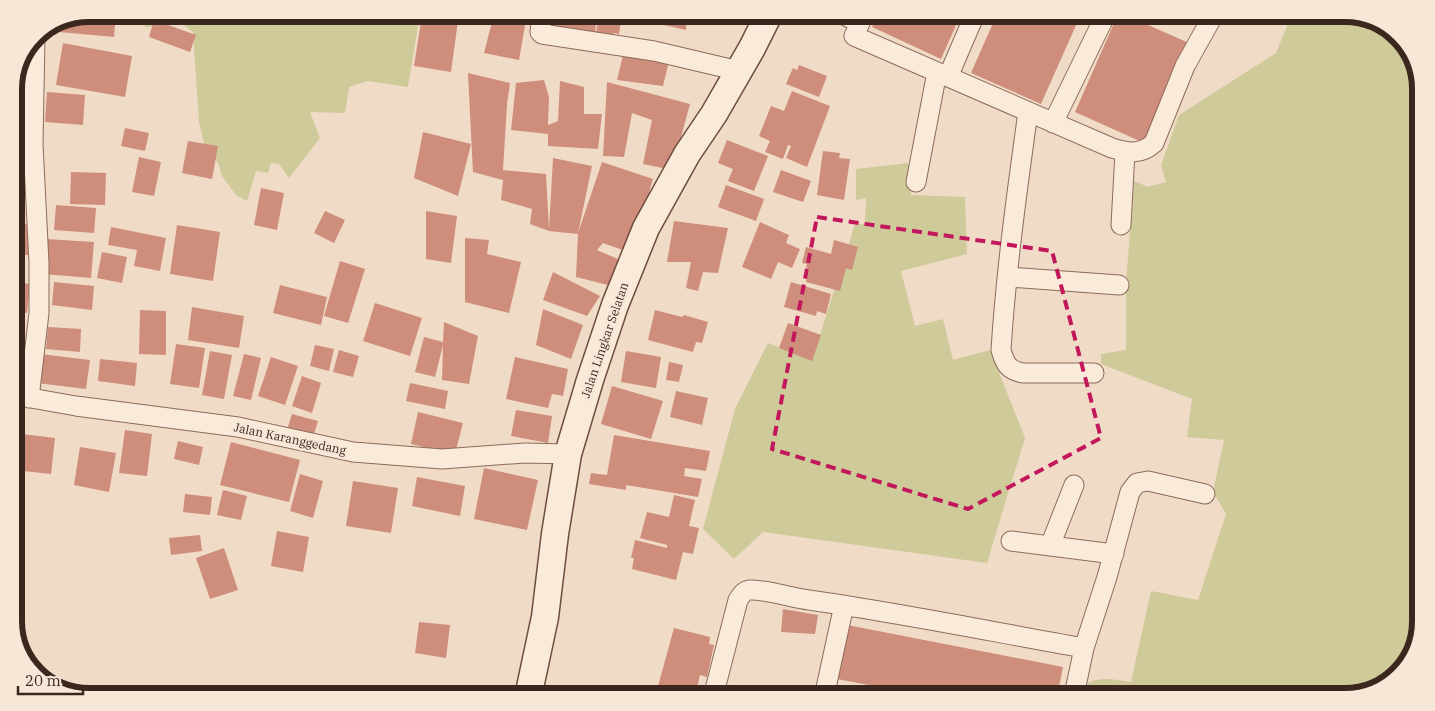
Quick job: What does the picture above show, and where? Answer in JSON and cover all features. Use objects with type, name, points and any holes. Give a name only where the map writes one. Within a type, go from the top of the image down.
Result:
[{"type":"street","points":[[541,22],[540,32],[542,34],[654,52],[739,71]]},
{"type":"street","name":"Jalan Lingkar Selatan","points":[[535,688],[568,454],[615,304],[646,228],[687,154],[714,114],[739,71],[765,22]]},
{"type":"street","points":[[860,22],[854,36],[1112,148],[1137,153],[1144,151],[1154,143],[1185,66],[1210,22]]},
{"type":"street","points":[[916,182],[942,75],[971,22]]},
{"type":"street","points":[[1053,123],[1102,22]]},
{"type":"street","points":[[23,387],[39,313],[39,262],[33,144],[35,51]]},
{"type":"street","points":[[1028,112],[1014,216],[1002,350],[1008,367],[1012,371],[1022,373],[1094,373]]},
{"type":"street","points":[[1121,225],[1125,152]]},
{"type":"street","points":[[1008,277],[1118,285]]},
{"type":"street","name":"Jalan Karanggedang","points":[[23,396],[76,406],[238,427],[353,452],[442,459],[525,453],[568,454]]},
{"type":"street","points":[[1075,688],[1084,648],[1114,554],[1130,492],[1137,483],[1148,481],[1204,494]]},
{"type":"street","points":[[1050,546],[1074,485]]},
{"type":"street","points":[[1011,541],[1114,554]]},
{"type":"street","points":[[715,688],[738,600],[745,592],[755,590],[801,600],[844,605],[1084,648]]},
{"type":"street","points":[[830,688],[844,605]]},
{"type":"highlighted area","points":[[817,217],[1052,251],[1101,438],[968,509],[772,449]]},
{"type":"shaded area","points":[[419,22],[408,87],[368,81],[349,87],[345,113],[310,112],[320,138],[289,178],[279,164],[271,163],[268,173],[256,171],[247,201],[236,195],[222,176],[218,163],[205,147],[199,122],[193,32],[181,23],[146,27],[140,23]]},
{"type":"shaded area","points":[[1289,22],[1355,23],[1375,29],[1390,39],[1406,60],[1411,76],[1412,622],[1409,643],[1401,659],[1390,672],[1379,680],[1355,688],[1083,688],[1087,684],[1100,679],[1131,682],[1151,591],[1198,600],[1226,514],[1213,492],[1224,440],[1187,437],[1192,399],[1101,364],[1101,354],[1126,350],[1126,282],[1134,181],[1148,187],[1166,182],[1161,165],[1179,115],[1276,53]]},
{"type":"shaded area","points":[[908,163],[911,195],[965,197],[967,254],[901,271],[915,326],[943,319],[953,360],[990,350],[1025,438],[987,563],[763,532],[734,559],[703,529],[735,409],[768,343],[812,360],[855,224],[865,224],[866,198],[856,200],[856,169]]},
{"type":"building","points":[[115,22],[114,37],[59,32],[59,30],[76,24]]},
{"type":"building","points":[[153,22],[160,22],[196,35],[190,52],[149,37]]},
{"type":"building","points":[[421,22],[458,22],[451,72],[414,66]]},
{"type":"building","points":[[492,22],[526,22],[519,60],[484,53]]},
{"type":"building","points":[[546,22],[596,22],[595,33],[545,27]]},
{"type":"building","points":[[598,22],[621,22],[619,34],[613,33],[612,40],[596,33]]},
{"type":"building","points":[[659,22],[686,22],[686,30],[659,24]]},
{"type":"building","points":[[874,22],[957,22],[941,59],[872,27]]},
{"type":"building","points":[[993,22],[1077,22],[1041,104],[971,73]]},
{"type":"building","points":[[1114,22],[1141,22],[1189,43],[1144,143],[1075,112]]},
{"type":"building","points":[[63,43],[132,56],[125,97],[56,85]]},
{"type":"building","points":[[624,51],[668,65],[663,86],[617,80]]},
{"type":"building","points":[[799,65],[827,76],[819,97],[786,84],[793,68],[797,70]]},
{"type":"building","points":[[468,73],[510,83],[503,170],[546,174],[549,229],[553,158],[592,166],[578,233],[602,162],[653,179],[631,253],[603,243],[597,250],[620,260],[608,285],[576,277],[578,234],[549,231],[530,224],[532,209],[501,200],[503,180],[473,172]]},
{"type":"building","points":[[544,80],[549,97],[548,125],[558,121],[560,81],[584,87],[584,114],[602,114],[598,149],[548,146],[548,134],[511,130],[516,83]]},
{"type":"building","points":[[607,82],[690,104],[672,170],[643,164],[652,120],[632,113],[624,157],[603,156]]},
{"type":"building","points":[[792,91],[830,106],[807,167],[786,158],[791,146],[788,145],[783,159],[765,152],[770,141],[759,136],[771,106],[784,111]]},
{"type":"building","points":[[47,92],[85,95],[83,125],[45,122]]},
{"type":"building","points":[[23,124],[26,124],[23,162]]},
{"type":"building","points":[[125,128],[149,133],[145,151],[121,146]]},
{"type":"building","points":[[423,132],[471,144],[458,196],[414,178]]},
{"type":"building","points":[[727,140],[768,156],[754,191],[728,181],[733,169],[718,163]]},
{"type":"building","points":[[188,141],[218,146],[212,179],[182,173]]},
{"type":"building","points":[[823,151],[840,153],[839,158],[850,159],[844,200],[817,195]]},
{"type":"building","points":[[139,157],[161,162],[154,196],[132,192]]},
{"type":"building","points":[[781,170],[811,181],[803,202],[773,192]]},
{"type":"building","points":[[71,172],[106,173],[105,205],[70,204]]},
{"type":"building","points":[[726,185],[764,199],[756,221],[718,207]]},
{"type":"building","points":[[261,188],[284,193],[277,230],[254,225]]},
{"type":"building","points":[[56,205],[96,208],[94,233],[54,230]]},
{"type":"building","points":[[325,211],[345,220],[334,243],[314,233]]},
{"type":"building","points":[[426,211],[457,216],[451,263],[426,259]]},
{"type":"building","points":[[674,221],[728,228],[718,273],[703,272],[698,291],[686,288],[691,262],[667,262]]},
{"type":"building","points":[[760,222],[789,235],[786,243],[800,249],[792,268],[778,262],[771,279],[742,267]]},
{"type":"building","points":[[23,224],[31,224],[32,255],[23,255]]},
{"type":"building","points":[[177,225],[220,232],[213,281],[170,274]]},
{"type":"building","points":[[111,227],[166,238],[160,271],[134,266],[137,250],[108,245]]},
{"type":"building","points":[[465,238],[489,240],[487,254],[521,262],[509,313],[465,302]]},
{"type":"building","points":[[46,239],[94,242],[91,278],[43,274]]},
{"type":"building","points":[[834,240],[858,247],[852,270],[846,268],[840,291],[806,282],[809,269],[806,268],[807,264],[802,263],[806,247],[831,254]]},
{"type":"building","points":[[102,252],[127,257],[122,283],[97,278]]},
{"type":"building","points":[[340,261],[365,269],[348,323],[324,316]]},
{"type":"building","points":[[553,272],[600,296],[587,316],[543,300]]},
{"type":"building","points":[[54,282],[94,286],[92,310],[52,305]]},
{"type":"building","points":[[791,282],[831,294],[826,314],[817,311],[816,316],[784,307]]},
{"type":"building","points":[[23,283],[30,284],[27,313],[23,313]]},
{"type":"building","points":[[280,285],[327,297],[321,325],[273,313]]},
{"type":"building","points":[[375,303],[422,318],[410,356],[363,341]]},
{"type":"building","points":[[192,307],[244,316],[239,348],[188,340]]},
{"type":"building","points":[[543,309],[583,325],[571,359],[536,345]]},
{"type":"building","points":[[140,310],[166,311],[166,355],[139,354]]},
{"type":"building","points":[[655,310],[682,317],[684,315],[708,322],[702,343],[696,342],[693,352],[648,340]]},
{"type":"building","points":[[444,322],[478,336],[469,384],[442,380],[443,345],[435,377],[415,372],[424,337],[443,342]]},
{"type":"building","points":[[788,323],[821,335],[812,361],[779,348]]},
{"type":"building","points":[[48,327],[81,329],[80,352],[46,349]]},
{"type":"building","points":[[176,344],[205,348],[199,388],[170,384]]},
{"type":"building","points":[[315,345],[334,349],[329,371],[310,366]]},
{"type":"building","points":[[339,350],[359,356],[353,377],[333,372]]},
{"type":"building","points":[[210,351],[232,355],[224,399],[202,395]]},
{"type":"building","points":[[626,351],[661,357],[656,388],[621,382]]},
{"type":"building","points":[[40,354],[90,360],[86,389],[37,383]]},
{"type":"building","points":[[244,354],[261,358],[251,400],[233,396]]},
{"type":"building","points":[[271,357],[298,366],[285,405],[258,396]]},
{"type":"building","points":[[515,357],[568,369],[563,396],[552,394],[548,408],[506,399]]},
{"type":"building","points":[[100,359],[137,363],[135,386],[98,381]]},
{"type":"building","points":[[669,362],[683,365],[679,382],[666,380]]},
{"type":"building","points":[[302,376],[321,383],[312,413],[292,406]]},
{"type":"building","points":[[410,383],[448,391],[445,409],[406,401]]},
{"type":"building","points":[[612,386],[663,401],[651,439],[601,424]]},
{"type":"building","points":[[676,391],[708,398],[702,425],[670,417]]},
{"type":"building","points":[[516,410],[552,416],[548,443],[511,436]]},
{"type":"building","points":[[418,412],[463,423],[455,454],[411,444]]},
{"type":"building","points":[[292,414],[318,421],[313,437],[287,430]]},
{"type":"building","points":[[125,430],[152,434],[147,476],[119,473]]},
{"type":"building","points":[[23,434],[55,438],[51,474],[23,471]]},
{"type":"building","points":[[614,435],[710,451],[706,471],[685,468],[684,476],[702,479],[698,497],[626,485],[626,490],[589,484],[591,473],[607,475]]},
{"type":"building","points":[[178,441],[203,447],[199,465],[174,459]]},
{"type":"building","points":[[231,442],[300,460],[289,502],[220,485]]},
{"type":"building","points":[[80,447],[116,453],[109,492],[74,485]]},
{"type":"building","points":[[484,468],[538,480],[527,530],[474,519]]},
{"type":"building","points":[[300,474],[323,481],[313,518],[290,511]]},
{"type":"building","points":[[417,477],[465,486],[460,516],[412,506]]},
{"type":"building","points":[[353,481],[398,488],[391,533],[346,526]]},
{"type":"building","points":[[223,490],[247,496],[241,520],[217,515]]},
{"type":"building","points":[[185,494],[212,497],[210,515],[183,512]]},
{"type":"building","points":[[674,495],[695,500],[689,526],[699,528],[693,554],[683,552],[676,580],[632,569],[634,558],[631,558],[635,540],[667,548],[667,545],[640,538],[647,512],[669,517]]},
{"type":"building","points":[[277,531],[309,537],[303,572],[271,566]]},
{"type":"building","points":[[200,535],[202,551],[171,555],[169,538]]},
{"type":"building","points":[[224,548],[238,590],[210,599],[196,558]]},
{"type":"building","points":[[783,609],[818,615],[815,634],[781,632]]},
{"type":"building","points":[[419,622],[450,625],[446,658],[415,653]]},
{"type":"building","points":[[842,624],[1063,667],[1059,688],[884,688],[832,678]]},
{"type":"building","points":[[674,628],[710,637],[709,644],[714,645],[707,677],[700,675],[697,688],[657,688]]}]
